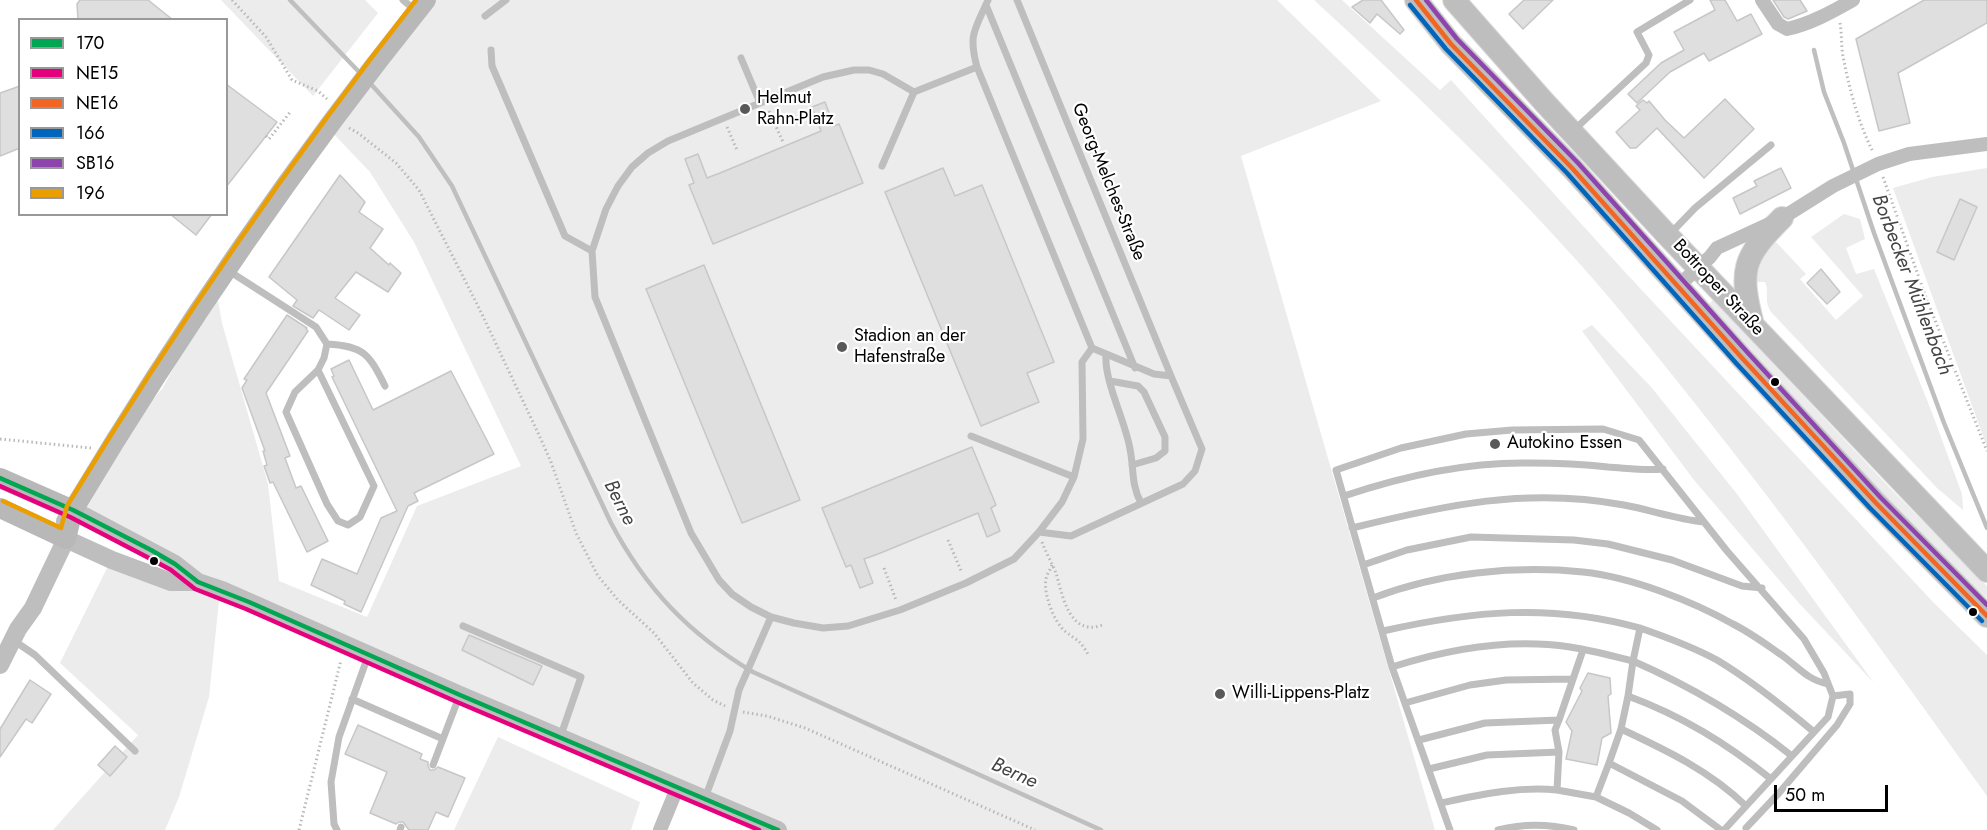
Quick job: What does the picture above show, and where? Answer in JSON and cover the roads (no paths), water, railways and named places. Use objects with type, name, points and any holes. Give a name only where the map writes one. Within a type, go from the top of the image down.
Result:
[{"type":"main road","name":"Bottroper Straße","points":[[1416,0],[1451,44],[1572,168],[1677,287],[1876,503],[1987,616]]},
{"type":"main road","name":"Bottroper Straße","points":[[1454,0],[1668,236],[1987,571]]},
{"type":"main road","points":[[0,508],[61,536],[73,510],[227,269],[372,69],[415,4]]},
{"type":"main road","points":[[1754,326],[1746,298],[1747,263],[1760,239],[1782,218]]},
{"type":"main road","points":[[0,478],[73,510]]},
{"type":"street","points":[[1762,0],[1778,24],[1787,29],[1853,0]]},
{"type":"street","points":[[1677,287],[1717,248],[1782,218],[1833,186],[1864,170],[1909,154],[1987,144]]},
{"type":"street","points":[[73,510],[176,564],[198,582],[777,830]]},
{"type":"street","points":[[0,665],[15,634],[24,604],[61,536],[112,560],[171,582],[198,582]]},
{"type":"street","points":[[660,830],[678,786]]},
{"type":"lane","points":[[485,16],[506,0]]},
{"type":"lane","name":"Georg-Melches-Straße","points":[[1017,0],[1202,449],[1195,471],[1183,484],[1071,536],[1039,532]]},
{"type":"lane","points":[[1573,132],[1646,63],[1649,55],[1637,32],[1690,0]]},
{"type":"lane","points":[[987,2],[1135,368]]},
{"type":"lane","points":[[987,2],[973,34],[971,45],[977,67],[1092,348],[1135,368],[1171,376]]},
{"type":"lane","points":[[491,50],[492,66],[565,236],[592,251]]},
{"type":"lane","points":[[741,58],[760,103]]},
{"type":"lane","points":[[882,166],[914,93],[977,67]]},
{"type":"lane","points":[[914,93],[884,74],[869,70],[855,70],[823,77],[668,141],[632,167],[618,186],[606,209],[592,251],[595,297],[691,533],[719,580],[732,594],[771,617],[823,628],[848,626],[900,610],[966,583],[1014,559],[1062,502],[1074,477],[1083,439],[1082,362],[1092,348]]},
{"type":"lane","points":[[1668,236],[1695,208],[1771,145]]},
{"type":"lane","points":[[227,269],[316,327],[327,344],[318,370],[296,392],[286,412],[327,504],[338,521],[348,525],[360,517],[374,486],[318,370]]},
{"type":"lane","points":[[327,344],[347,345],[360,351],[374,364],[386,386]]},
{"type":"lane","points":[[1106,355],[1105,368],[1124,422],[1136,493],[1142,503]]},
{"type":"lane","points":[[1110,381],[1138,386],[1144,392],[1164,437],[1164,451],[1156,458],[1132,465]]},
{"type":"lane","points":[[1450,830],[1392,667],[1336,470],[1401,447],[1466,434],[1512,430],[1603,429],[1640,440],[1727,551],[1762,588],[1804,639],[1833,696],[1828,717],[1722,830],[1682,801],[1610,763]]},
{"type":"lane","points":[[971,436],[1074,477]]},
{"type":"lane","points":[[1344,496],[1385,482],[1459,467],[1527,463],[1606,466],[1645,471],[1663,469]]},
{"type":"lane","points":[[1352,528],[1456,504],[1506,498],[1569,499],[1623,505],[1676,519],[1704,522]]},
{"type":"lane","points":[[1363,565],[1407,550],[1471,537],[1574,540],[1608,544],[1672,560],[1742,586],[1762,588]]},
{"type":"lane","points":[[1373,598],[1394,590],[1477,573],[1529,570],[1586,572],[1652,589],[1704,609],[1759,640],[1814,681],[1828,684]]},
{"type":"lane","points":[[1383,631],[1465,615],[1510,612],[1570,613],[1592,616],[1640,628],[1682,643],[1716,660],[1755,684],[1814,732]]},
{"type":"lane","points":[[705,798],[730,731],[739,690],[771,617]]},
{"type":"lane","points":[[463,626],[581,677],[560,738]]},
{"type":"lane","points":[[1596,797],[1621,729],[1640,628]]},
{"type":"lane","points":[[15,634],[135,751]]},
{"type":"lane","points":[[1392,667],[1433,655],[1477,647],[1533,645],[1569,647],[1633,661],[1703,695],[1769,738],[1792,756]]},
{"type":"lane","points":[[1557,790],[1559,752],[1555,730],[1583,650]]},
{"type":"lane","points":[[336,828],[331,782],[339,737],[368,656]]},
{"type":"lane","points":[[1405,703],[1470,685],[1506,680],[1573,679]]},
{"type":"lane","points":[[1746,828],[1838,725],[1850,704],[1850,694],[1833,696]]},
{"type":"lane","points":[[433,765],[460,695]]},
{"type":"lane","points":[[1628,696],[1677,716],[1714,738],[1771,779]]},
{"type":"lane","points":[[352,699],[443,739]]},
{"type":"lane","points":[[1419,740],[1485,723],[1559,720]]},
{"type":"lane","points":[[1621,729],[1697,767],[1734,794],[1746,806]]},
{"type":"lane","points":[[1429,769],[1487,755],[1559,752]]},
{"type":"lane","points":[[1441,803],[1536,788],[1557,790],[1596,797],[1657,830]]},
{"type":"lane","points":[[1498,830],[1512,826],[1549,825],[1574,830]]},
{"type":"waterway","name":"Berne","points":[[290,0],[361,74]]},
{"type":"waterway","name":"Borbecker Mühlenbach","points":[[1814,50],[1824,92],[1844,143],[1874,233],[1944,423],[1987,528]]},
{"type":"waterway","name":"Berne","points":[[369,82],[419,137],[452,186],[611,523],[639,569],[671,608],[709,642],[753,672],[1101,830]]},
{"type":"place","name":"Helmut Rahn-Platz","points":[[745,109]]},
{"type":"place","name":"Stadion an der Hafenstraße","points":[[842,347]]},
{"type":"place","name":"Autokino Essen","points":[[1495,444]]},
{"type":"place","name":"Willi-Lippens-Platz","points":[[1220,694]]}]
